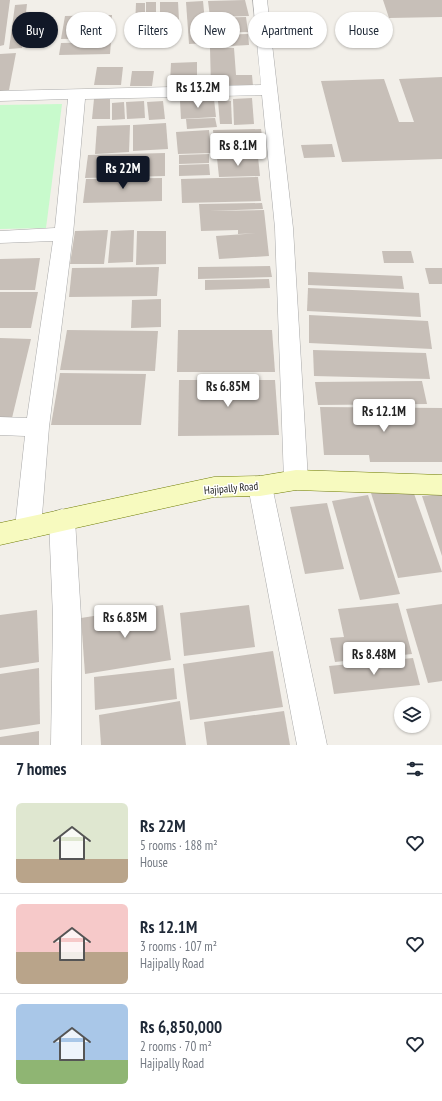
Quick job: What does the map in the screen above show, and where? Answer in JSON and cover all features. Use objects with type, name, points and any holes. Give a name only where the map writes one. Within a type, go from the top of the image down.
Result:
[{"type":"street","points":[[260,0],[284,228],[296,480]]},
{"type":"street","points":[[0,96],[269,90]]},
{"type":"street","points":[[28,528],[37,427],[64,234],[77,94]]},
{"type":"street","points":[[0,237],[64,234]]},
{"type":"street","points":[[0,426],[37,427]]},
{"type":"street","name":"Hajipally Road","points":[[0,534],[214,487],[260,486],[296,480],[442,485]]},
{"type":"street","points":[[260,486],[312,745]]},
{"type":"street","points":[[62,520],[67,617],[66,745]]},
{"type":"green space","points":[[62,104],[46,228],[0,229],[0,105]]},
{"type":"building","points":[[0,0],[10,0],[4,45],[0,46]]},
{"type":"building","points":[[245,0],[248,16],[240,16],[240,12],[209,12],[208,1]]},
{"type":"building","points":[[383,0],[442,0],[442,17],[393,18],[393,12],[387,12]]},
{"type":"building","points":[[203,1],[204,12],[190,12],[190,44],[189,44],[186,2]]},
{"type":"building","points":[[146,2],[156,2],[156,12],[146,12]]},
{"type":"building","points":[[160,2],[178,2],[179,12],[160,12]]},
{"type":"building","points":[[136,3],[145,3],[145,12],[136,12]]},
{"type":"building","points":[[27,4],[26,12],[14,12],[15,5]]},
{"type":"building","points":[[65,16],[66,39],[61,39]]},
{"type":"building","points":[[240,17],[246,17],[248,32],[240,32]]},
{"type":"building","points":[[12,27],[12,48],[22,48],[9,49]]},
{"type":"building","points":[[240,34],[248,34],[248,45],[240,45]]},
{"type":"building","points":[[61,43],[66,43],[66,48],[110,48],[110,54],[59,55]]},
{"type":"building","points":[[210,48],[234,48],[236,75],[252,75],[253,86],[211,87]]},
{"type":"building","points":[[16,53],[9,90],[0,91],[0,54]]},
{"type":"building","points":[[197,62],[197,82],[170,83],[171,63]]},
{"type":"building","points":[[97,67],[123,67],[121,85],[94,85]]},
{"type":"building","points":[[132,71],[154,71],[152,86],[130,86]]},
{"type":"building","points":[[442,77],[442,159],[342,162],[321,81],[384,79],[399,122],[414,122],[399,79]]},
{"type":"building","points":[[252,98],[254,124],[234,125],[233,99]]},
{"type":"building","points":[[94,99],[110,99],[110,119],[92,119]]},
{"type":"building","points":[[214,99],[216,117],[181,119],[180,101]]},
{"type":"building","points":[[144,101],[145,118],[127,119],[126,102]]},
{"type":"building","points":[[163,101],[165,119],[149,120],[147,102]]},
{"type":"building","points":[[218,101],[231,101],[232,124],[220,124]]},
{"type":"building","points":[[124,102],[125,119],[112,120],[112,103]]},
{"type":"building","points":[[215,118],[217,127],[187,129],[186,119]]},
{"type":"building","points":[[166,123],[168,149],[133,151],[133,125]]},
{"type":"building","points":[[130,125],[129,152],[95,154],[97,126]]},
{"type":"building","points":[[261,129],[265,156],[215,157],[213,130]]},
{"type":"building","points":[[209,130],[211,153],[178,154],[176,132]]},
{"type":"building","points":[[332,144],[335,157],[304,158],[301,145]]},
{"type":"building","points":[[165,153],[165,176],[85,178],[88,155]]},
{"type":"building","points":[[209,154],[209,163],[179,164],[179,155]]},
{"type":"building","points":[[258,157],[260,176],[219,177],[217,158]]},
{"type":"building","points":[[209,164],[210,175],[179,176],[179,165]]},
{"type":"building","points":[[258,177],[261,201],[182,203],[181,179]]},
{"type":"building","points":[[162,178],[162,201],[83,203],[86,179]]},
{"type":"building","points":[[262,203],[263,209],[209,211],[264,210],[269,256],[219,259],[216,236],[259,233],[238,234],[238,230],[201,231],[199,204]]},
{"type":"building","points":[[108,230],[104,264],[70,264],[75,231]]},
{"type":"building","points":[[134,230],[133,262],[108,263],[111,231]]},
{"type":"building","points":[[137,231],[166,231],[166,264],[136,265]]},
{"type":"building","points":[[382,251],[411,251],[414,263],[384,263]]},
{"type":"building","points":[[40,258],[35,290],[0,290],[0,259]]},
{"type":"building","points":[[270,266],[272,277],[198,279],[198,267]]},
{"type":"building","points":[[159,267],[157,296],[69,297],[72,268]]},
{"type":"building","points":[[425,268],[442,268],[442,284],[429,284]]},
{"type":"building","points":[[308,272],[402,276],[404,289],[308,285]]},
{"type":"building","points":[[269,279],[270,288],[205,290],[205,280]]},
{"type":"building","points":[[308,288],[419,293],[421,317],[307,311]]},
{"type":"building","points":[[0,292],[38,292],[31,328],[0,328]]},
{"type":"building","points":[[161,299],[161,327],[131,328],[132,300]]},
{"type":"building","points":[[309,315],[428,321],[432,349],[309,343]]},
{"type":"building","points":[[67,330],[158,331],[155,371],[60,370]]},
{"type":"building","points":[[178,330],[272,330],[275,372],[177,372]]},
{"type":"building","points":[[0,338],[31,339],[12,418],[0,418]]},
{"type":"building","points":[[313,350],[426,353],[430,379],[314,376]]},
{"type":"building","points":[[60,373],[146,374],[141,425],[51,425]]},
{"type":"building","points":[[179,380],[275,380],[279,435],[178,436]]},
{"type":"building","points":[[422,381],[427,404],[318,405],[315,382]]},
{"type":"building","points":[[320,407],[442,408],[442,462],[370,462],[369,455],[324,455]]},
{"type":"building","points":[[412,488],[442,572],[398,578],[371,493]]},
{"type":"building","points":[[442,494],[442,556],[422,496]]},
{"type":"building","points":[[368,495],[400,594],[360,600],[332,501]]},
{"type":"building","points":[[327,503],[344,569],[305,574],[290,507]]},
{"type":"building","points":[[398,603],[412,654],[335,662],[330,638],[344,637],[338,609]]},
{"type":"building","points":[[442,604],[442,681],[428,683],[406,609]]},
{"type":"building","points":[[163,605],[171,660],[85,674],[81,618]]},
{"type":"building","points":[[249,605],[255,647],[184,656],[180,613]]},
{"type":"building","points":[[37,610],[39,662],[0,668],[0,615]]},
{"type":"building","points":[[273,651],[283,707],[190,720],[183,664]]},
{"type":"building","points":[[413,658],[420,685],[334,694],[329,666]]},
{"type":"building","points":[[39,668],[40,724],[0,730],[0,674]]},
{"type":"building","points":[[174,668],[177,699],[95,710],[94,677]]},
{"type":"building","points":[[180,701],[186,745],[101,745],[99,715]]},
{"type":"building","points":[[284,711],[290,745],[207,745],[204,722]]},
{"type":"building","points":[[39,731],[39,745],[0,745],[0,737]]}]
